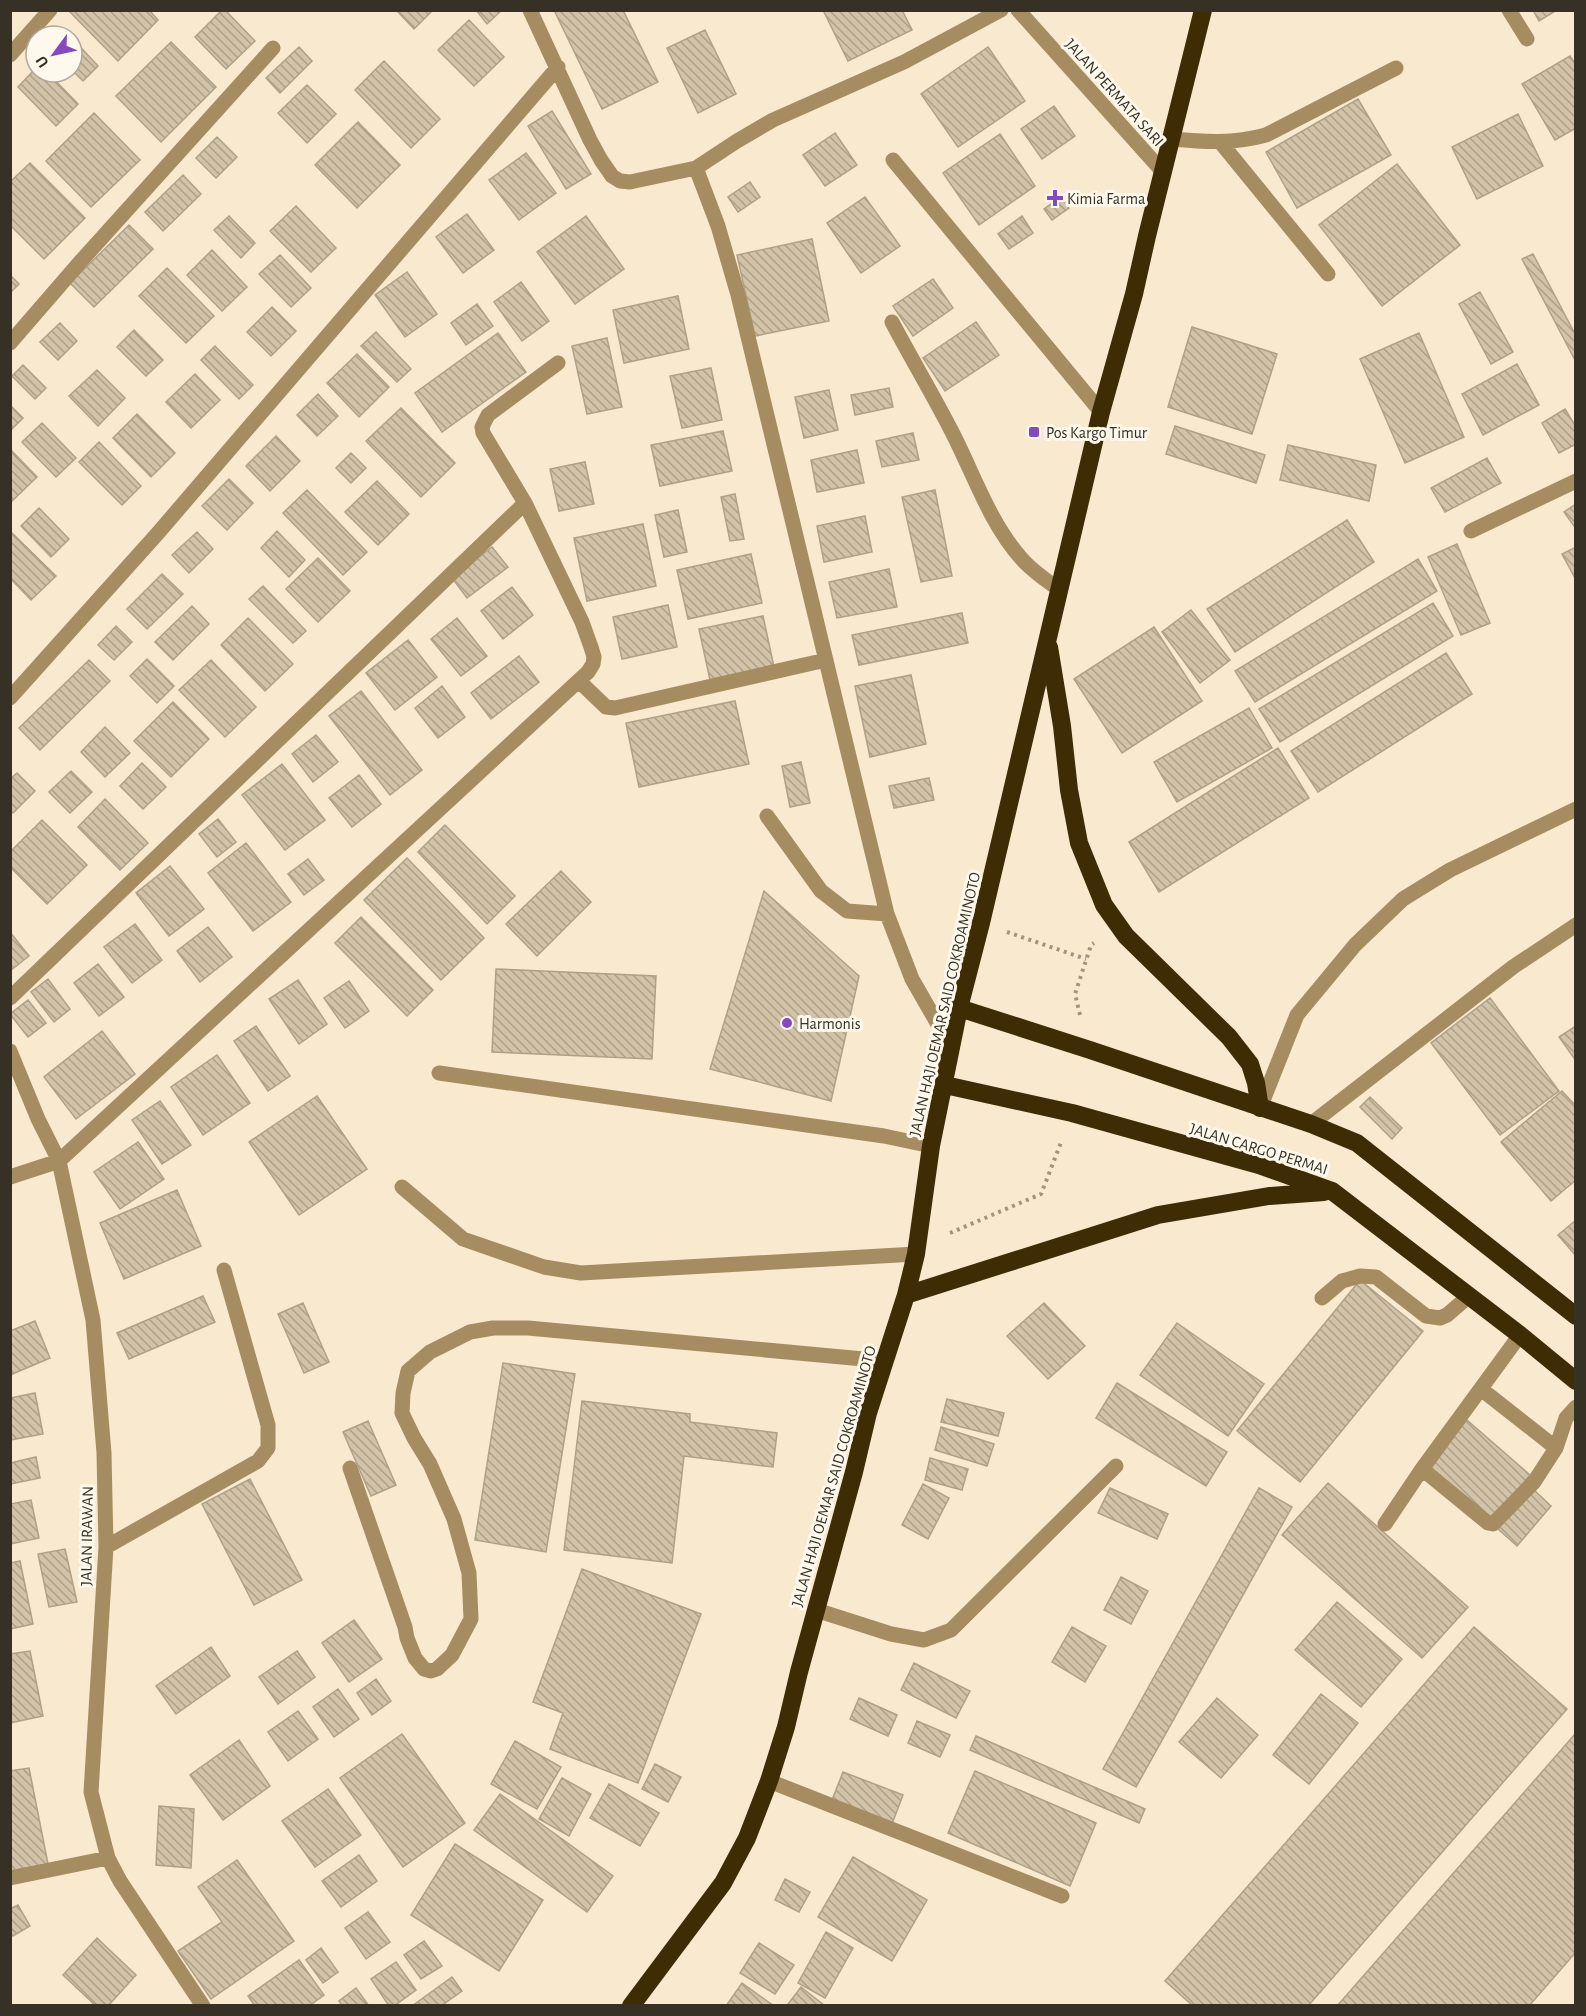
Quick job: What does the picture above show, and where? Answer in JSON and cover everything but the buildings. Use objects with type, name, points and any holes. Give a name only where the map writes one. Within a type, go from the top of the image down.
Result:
[{"type":"highway","name":"JALAN HAJI OEMAR SAID COKROAMINOTO","points":[[631,2006],[723,1883],[747,1838],[769,1781],[786,1726],[868,1413],[906,1295],[916,1254],[931,1146],[959,1008],[1101,412],[1134,294],[1203,10]]},
{"type":"highway","points":[[1048,639],[1062,726],[1069,790],[1079,843],[1104,905],[1126,936],[1229,1037],[1250,1064],[1257,1083],[1260,1108]]},
{"type":"highway","points":[[959,1008],[1311,1124],[1357,1143],[1575,1316]]},
{"type":"highway","name":"JALAN CARGO PERMAI","points":[[945,1085],[1072,1113],[1259,1165],[1332,1191],[1520,1335],[1575,1381]]},
{"type":"highway","points":[[906,1295],[1158,1215],[1269,1196],[1332,1191]]},
{"type":"street","points":[[10,55],[50,10]]},
{"type":"street","points":[[530,10],[590,140],[612,176],[620,181],[630,182],[696,168],[773,120],[904,62],[1001,10]]},
{"type":"street","name":"JALAN PERMATA SARI","points":[[1017,10],[1163,172]]},
{"type":"street","points":[[1509,10],[1527,39]]},
{"type":"street","points":[[10,343],[273,48]]},
{"type":"street","points":[[10,698],[158,533],[558,67]]},
{"type":"street","points":[[1171,139],[1221,143],[1245,141],[1266,135],[1396,68]]},
{"type":"street","points":[[1221,143],[1328,274]]},
{"type":"street","points":[[893,160],[1101,412]]},
{"type":"street","points":[[696,168],[718,226],[738,295],[887,914],[912,979],[951,1047]]},
{"type":"street","points":[[892,321],[1005,536],[1021,558],[1060,590]]},
{"type":"street","points":[[10,1177],[59,1161],[579,681],[593,664],[594,657],[582,622],[525,503],[482,428],[488,415],[558,363]]},
{"type":"street","points":[[1471,531],[1575,481]]},
{"type":"street","points":[[10,999],[525,503]]},
{"type":"street","points":[[579,681],[606,707],[615,708],[826,660]]},
{"type":"street","points":[[1260,1108],[1297,1015],[1355,945],[1403,899],[1450,870],[1575,809]]},
{"type":"street","points":[[767,816],[821,891],[847,911],[887,914]]},
{"type":"street","points":[[1311,1124],[1513,967],[1575,926]]},
{"type":"street","name":"JALAN IRAWAN","points":[[10,1051],[38,1119],[59,1161],[93,1320],[104,1453],[106,1547],[91,1792],[108,1858],[120,1881],[202,2006]]},
{"type":"street","points":[[439,1073],[884,1136],[931,1146]]},
{"type":"street","points":[[402,1187],[463,1239],[544,1267],[581,1273],[916,1254]]},
{"type":"street","points":[[106,1547],[258,1461],[268,1448],[268,1425],[224,1270]]},
{"type":"street","points":[[1322,1298],[1342,1281],[1360,1276],[1376,1278],[1426,1316],[1440,1318],[1447,1315],[1469,1296]]},
{"type":"street","points":[[350,1468],[399,1606],[407,1638],[415,1658],[424,1669],[431,1671],[437,1669],[452,1655],[471,1619],[469,1573],[454,1519],[430,1464],[402,1413],[403,1393],[408,1371],[429,1352],[470,1332],[528,1328],[885,1361]]},
{"type":"street","points":[[1385,1524],[1422,1469],[1520,1335]]},
{"type":"street","points":[[1481,1389],[1556,1448]]},
{"type":"street","points":[[1422,1469],[1488,1523],[1493,1524],[1534,1482],[1556,1448],[1566,1418],[1575,1407]]},
{"type":"street","points":[[816,1610],[891,1634],[924,1640],[951,1630],[1116,1466]]},
{"type":"street","points":[[769,1781],[1062,1896]]},
{"type":"street","points":[[10,1878],[108,1858]]},
{"type":"path","points":[[981,923],[1086,959]]},
{"type":"place","name":"Kimia Farma","points":[[1055,198]]},
{"type":"place","name":"Pos Kargo Timur","points":[[1034,432]]},
{"type":"place","name":"Harmonis","points":[[787,1023]]}]
